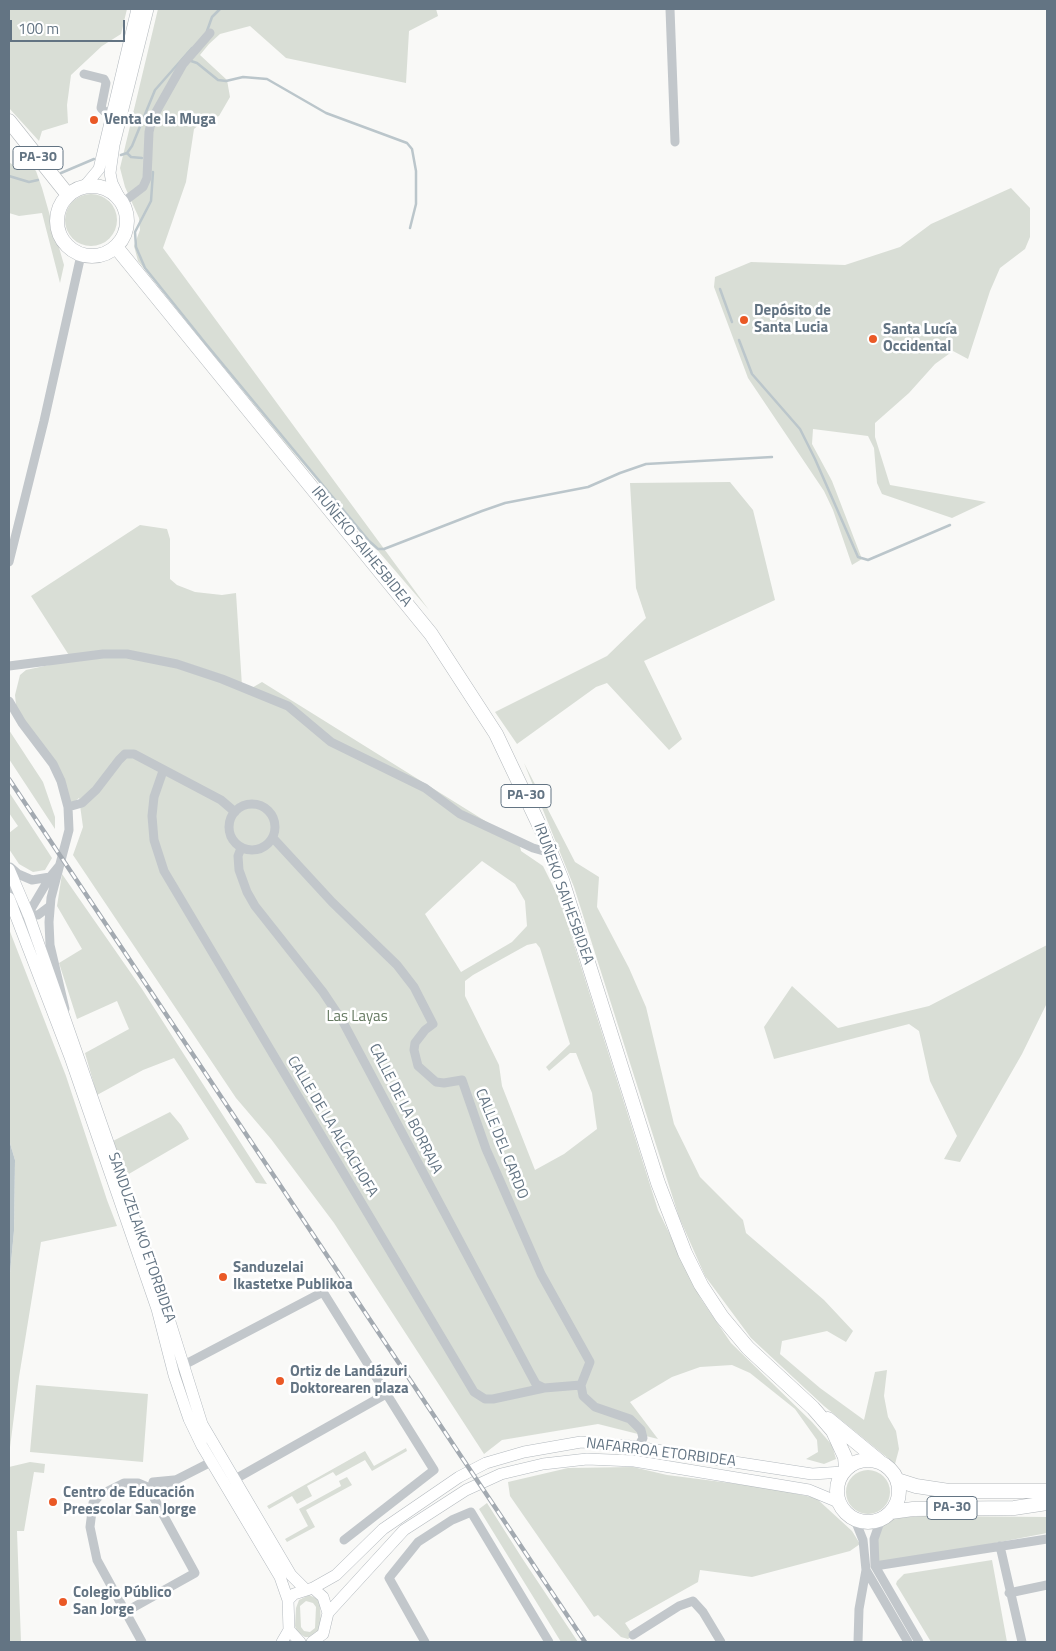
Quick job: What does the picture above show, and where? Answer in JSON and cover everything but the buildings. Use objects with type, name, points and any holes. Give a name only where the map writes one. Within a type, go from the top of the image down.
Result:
[{"type":"highway","name":"PA-30","points":[[9,122],[68,195]]},
{"type":"highway","points":[[84,187],[106,189],[122,203],[126,214],[127,226],[123,237],[116,247],[99,256],[81,255],[66,244],[58,228],[59,210],[68,195],[84,187]]},
{"type":"highway","name":"IRUÑEKO SAIHESBIDEA","points":[[116,247],[432,634],[496,734],[521,784],[562,880],[658,1183],[685,1253],[701,1285],[722,1317],[748,1348],[814,1408],[879,1462]]},
{"type":"highway","name":"IRUÑEKO SAIHESBIDEA","points":[[814,1408],[833,1431],[845,1456],[845,1470]]},
{"type":"highway","points":[[855,1520],[848,1515],[838,1502],[836,1491],[845,1470],[862,1460],[879,1462]]},
{"type":"highway","name":"PA-30","points":[[879,1462],[887,1466],[897,1480],[916,1486],[949,1491],[998,1492],[1047,1486]]},
{"type":"highway","points":[[886,1516],[899,1497],[897,1480]]},
{"type":"highway","points":[[998,1492],[1047,1491]]},
{"type":"highway","points":[[1014,1508],[1047,1503]]},
{"type":"highway","name":"PA-30","points":[[855,1520],[873,1522],[886,1516],[913,1509],[1014,1508],[1047,1511]]},
{"type":"main road","points":[[84,187],[99,169],[137,9]]},
{"type":"main road","points":[[122,203],[112,183],[110,173],[148,9]]},
{"type":"main road","name":"SANDUZELAIKO ETORBIDEA","points":[[9,868],[29,916],[61,1019],[158,1309],[178,1387],[189,1419],[291,1575],[323,1597],[328,1613]]},
{"type":"main road","name":"SANDUZELAIKO ETORBIDEA","points":[[9,898],[61,1019],[165,1306],[182,1366],[216,1460]]},
{"type":"main road","name":"NAFARROA ETORBIDEA","points":[[288,1600],[294,1594],[336,1575],[383,1530],[459,1477],[486,1463],[524,1452],[581,1442],[638,1447],[812,1474],[845,1470]]},
{"type":"main road","name":"NAFARROA ETORBIDEA","points":[[328,1613],[404,1530],[466,1490],[501,1474],[543,1464],[587,1459],[634,1461],[809,1490],[838,1502]]},
{"type":"main road","name":"SANDUZELAIKO ETORBIDEA","points":[[230,1482],[280,1577],[288,1600],[289,1630]]},
{"type":"main road","points":[[312,1642],[325,1638],[328,1613]]},
{"type":"main road","points":[[282,1642],[289,1630],[300,1642]]},
{"type":"street","points":[[670,9],[674,142]]},
{"type":"street","points":[[122,203],[143,187],[147,178],[149,132],[157,110],[183,64],[210,33]]},
{"type":"street","points":[[84,74],[104,79],[106,83],[101,108],[112,113]]},
{"type":"street","points":[[9,562],[44,421],[81,255]]},
{"type":"street","points":[[9,666],[103,654],[126,654],[159,659],[222,679],[288,706],[331,742],[425,788],[460,814],[533,848],[551,853]]},
{"type":"street","points":[[9,701],[53,764],[61,781],[68,807],[69,830],[50,902],[50,945],[63,997],[61,1019]]},
{"type":"street","points":[[68,807],[82,803],[96,790],[125,754],[134,754],[221,800],[235,812]]},
{"type":"street","name":"CALLE DE LA ALCACHOFA","points":[[163,771],[154,797],[152,816],[154,840],[164,870],[474,1392],[485,1399],[493,1400],[544,1388],[581,1385]]},
{"type":"street","points":[[254,804],[267,810],[274,820],[273,838],[268,844],[255,850],[241,848],[236,844],[230,831],[231,818],[235,812],[247,805],[254,804]]},
{"type":"street","name":"CALLE DEL CARDO","points":[[273,838],[332,902],[397,965],[423,1003],[433,1024],[418,1037],[414,1050],[415,1060],[423,1072],[436,1082],[444,1083],[462,1080],[486,1149],[541,1274],[590,1362],[581,1385]]},
{"type":"street","name":"CALLE DE LA BORRAJA","points":[[241,848],[238,856],[239,870],[247,892],[255,906],[323,992],[343,1022],[536,1384],[544,1388]]},
{"type":"street","points":[[29,916],[50,877],[59,866]]},
{"type":"street","points":[[9,868],[32,880],[43,889],[50,902]]},
{"type":"street","points":[[32,880],[50,877]]},
{"type":"street","points":[[9,888],[18,909],[29,916],[38,914],[50,902]]},
{"type":"street","points":[[182,1366],[323,1292],[434,1470],[344,1540]]},
{"type":"street","points":[[581,1385],[586,1401],[594,1407],[630,1419],[641,1430],[643,1438],[638,1447]]},
{"type":"street","points":[[230,1482],[386,1394]]},
{"type":"street","points":[[125,1612],[195,1573],[158,1507],[152,1490],[152,1484],[156,1481],[174,1480],[216,1460]]},
{"type":"street","points":[[142,1642],[97,1560],[90,1527],[91,1506],[97,1497],[124,1483],[138,1483],[152,1490]]},
{"type":"street","points":[[425,1642],[389,1578],[418,1542],[452,1520],[471,1512],[549,1642]]},
{"type":"street","points":[[858,1642],[859,1609],[871,1568],[874,1539],[886,1516]]},
{"type":"street","points":[[855,1520],[871,1568],[908,1642]]},
{"type":"street","points":[[871,1568],[1047,1539]]},
{"type":"street","points":[[1000,1546],[1009,1593],[1022,1642]]},
{"type":"street","points":[[871,1568],[919,1642]]},
{"type":"street","points":[[1009,1593],[1047,1585]]},
{"type":"street","points":[[633,1636],[679,1606],[692,1601],[702,1612],[721,1642]]},
{"type":"green space","points":[[9,9],[127,9],[121,34],[102,46],[71,75],[67,105],[68,123],[42,131],[39,141],[9,108]]},
{"type":"green space","points":[[158,9],[436,9],[438,16],[409,31],[406,83],[286,58],[250,26],[220,34],[200,55],[227,80],[230,97],[219,116],[203,121],[194,129],[186,182],[163,248],[429,610],[287,445],[138,261],[134,246],[140,230],[139,218],[125,187],[120,168]]},
{"type":"green space","points":[[23,157],[36,171],[42,188],[64,265],[60,283],[42,213],[19,216],[9,213],[9,162],[19,170]]},
{"type":"green space","points":[[1011,188],[1030,208],[1030,237],[1025,249],[1000,268],[990,291],[968,359],[953,351],[935,364],[909,393],[875,423],[875,437],[890,485],[986,502],[952,518],[882,494],[877,483],[874,448],[868,436],[813,429],[812,444],[832,481],[862,559],[852,565],[833,510],[824,491],[748,378],[714,287],[715,277],[751,262],[845,265],[900,247],[931,224]]},
{"type":"green space","points":[[86,194],[96,194],[110,201],[117,215],[117,225],[110,239],[96,246],[86,246],[76,242],[69,235],[65,225],[65,215],[69,205],[76,198]]},
{"type":"green space","points":[[730,482],[753,510],[775,600],[644,661],[682,739],[669,750],[607,683],[596,687],[517,744],[495,712],[607,656],[646,618],[636,588],[630,483]]},
{"type":"green space","name":"Las Layas","points":[[140,525],[167,529],[170,539],[170,579],[177,585],[195,592],[222,595],[236,593],[242,686],[250,689],[262,682],[519,842],[521,851],[543,866],[560,900],[658,1210],[701,1299],[731,1343],[812,1422],[832,1445],[836,1459],[824,1464],[806,1459],[818,1452],[817,1440],[795,1409],[750,1373],[732,1365],[700,1367],[672,1377],[630,1402],[658,1439],[598,1424],[502,1440],[484,1454],[334,1223],[271,1139],[236,1098],[73,855],[83,827],[79,798],[68,807],[53,764],[17,715],[15,695],[20,675],[26,670],[72,660],[31,596]],"holes":[[[482,861],[515,884],[525,901],[527,926],[512,942],[461,972],[425,914]],[[536,943],[540,948],[570,1044],[546,1067],[549,1071],[570,1053],[576,1053],[592,1093],[597,1129],[564,1154],[535,1170],[502,1086],[499,1065],[465,996],[465,981],[527,945]]]},
{"type":"green space","points":[[9,730],[43,782],[55,817],[55,829],[9,759]]},
{"type":"green space","points":[[524,763],[575,862],[599,877],[597,907],[629,968],[646,1007],[674,1124],[700,1177],[743,1220],[746,1233],[824,1300],[853,1331],[846,1342],[827,1331],[782,1341],[780,1354],[820,1388],[864,1420],[875,1372],[887,1370],[884,1396],[888,1417],[896,1431],[899,1449],[895,1464],[824,1406],[751,1338],[705,1276],[679,1217],[574,887]]},
{"type":"green space","points":[[9,792],[52,858],[45,870],[33,872],[19,864],[9,849],[9,833],[18,826],[9,813]]},
{"type":"green space","points":[[62,874],[142,989],[267,1184],[256,1183],[174,1058],[143,1070],[97,1095],[85,1053],[129,1029],[117,1001],[77,1019],[59,963],[82,949],[57,906]]},
{"type":"green space","points":[[9,929],[66,1076],[117,1226],[41,1242],[19,1377],[9,1455],[9,1283],[14,1231],[15,1160],[9,1140]]},
{"type":"green space","points":[[1047,945],[1047,1003],[1022,1054],[960,1162],[944,1159],[957,1136],[930,1081],[919,1031],[909,1024],[774,1059],[764,1027],[792,986],[838,1028],[929,1006]]},
{"type":"green space","points":[[170,1112],[181,1125],[189,1139],[127,1175],[111,1142]]},
{"type":"green space","points":[[36,1385],[148,1394],[143,1462],[30,1452]]},
{"type":"green space","points":[[406,1448],[407,1451],[372,1471],[365,1460],[336,1476],[333,1472],[307,1486],[312,1496],[297,1504],[292,1496],[269,1509],[267,1506],[365,1451],[374,1466]]},
{"type":"green space","points":[[30,1462],[45,1464],[44,1473],[34,1472],[24,1531],[17,1531],[21,1642],[9,1642],[9,1467]]},
{"type":"green space","points":[[633,1467],[667,1475],[769,1488],[816,1498],[852,1531],[860,1544],[850,1551],[752,1577],[700,1570],[698,1582],[625,1623],[633,1635],[628,1639],[621,1637],[598,1615],[594,1617],[510,1496],[508,1482],[568,1468]]},
{"type":"green space","points":[[864,1470],[872,1470],[884,1476],[890,1492],[884,1508],[872,1514],[864,1514],[852,1508],[846,1496],[846,1488],[852,1476]]},
{"type":"green space","points":[[347,1477],[352,1485],[306,1510],[315,1527],[287,1542],[285,1539],[308,1526],[299,1509],[341,1486],[339,1481]]},
{"type":"green space","points":[[487,1503],[578,1642],[561,1642],[479,1509]]},
{"type":"green space","points":[[923,1516],[1047,1517],[1047,1533],[875,1566],[873,1554],[881,1519]]},
{"type":"green space","points":[[992,1560],[1007,1642],[931,1642],[896,1584],[897,1581],[904,1574]]},
{"type":"green space","points":[[309,1595],[318,1599],[320,1604],[321,1625],[319,1632],[311,1637],[305,1637],[297,1632],[295,1626],[296,1608],[299,1600]],"holes":[[[306,1601],[313,1603],[316,1607],[315,1628],[310,1632],[304,1631],[301,1627],[300,1606]]]},
{"type":"shaded area","points":[[9,1140],[15,1160],[14,1231],[9,1283]]},
{"type":"waterway","points":[[207,31],[212,17],[220,9]]},
{"type":"waterway","points":[[121,155],[127,153],[132,146],[155,90],[192,48]]},
{"type":"waterway","points":[[191,61],[197,63],[218,80],[226,81],[243,77],[267,79],[326,113],[407,143],[412,149],[416,171],[416,204],[410,228]]},
{"type":"waterway","points":[[127,153],[131,157],[142,158]]},
{"type":"waterway","points":[[61,173],[94,159]]},
{"type":"waterway","points":[[153,172],[151,201],[135,232],[136,247],[145,268],[369,541],[378,549],[384,549],[505,503],[588,487],[646,464],[772,457]]},
{"type":"waterway","points":[[9,176],[29,182],[38,180]]},
{"type":"waterway","points":[[720,289],[732,322]]},
{"type":"waterway","points":[[739,340],[752,374],[800,429],[858,557],[868,560],[950,525]]},
{"type":"railway","points":[[9,779],[585,1642]]},
{"type":"place","name":"Venta de la Muga","points":[[94,120]]},
{"type":"place","name":"Depósito de Santa Lucia","points":[[744,320]]},
{"type":"place","name":"Santa Lucía Occidental","points":[[873,339]]},
{"type":"place","name":"Sanduzelai Ikastetxe Publikoa","points":[[223,1277]]},
{"type":"place","name":"Ortiz de Landázuri Doktorearen plaza","points":[[280,1381]]},
{"type":"place","name":"Centro de Educación Preescolar San Jorge","points":[[53,1502]]},
{"type":"place","name":"Colegio Público San Jorge","points":[[63,1602]]}]
